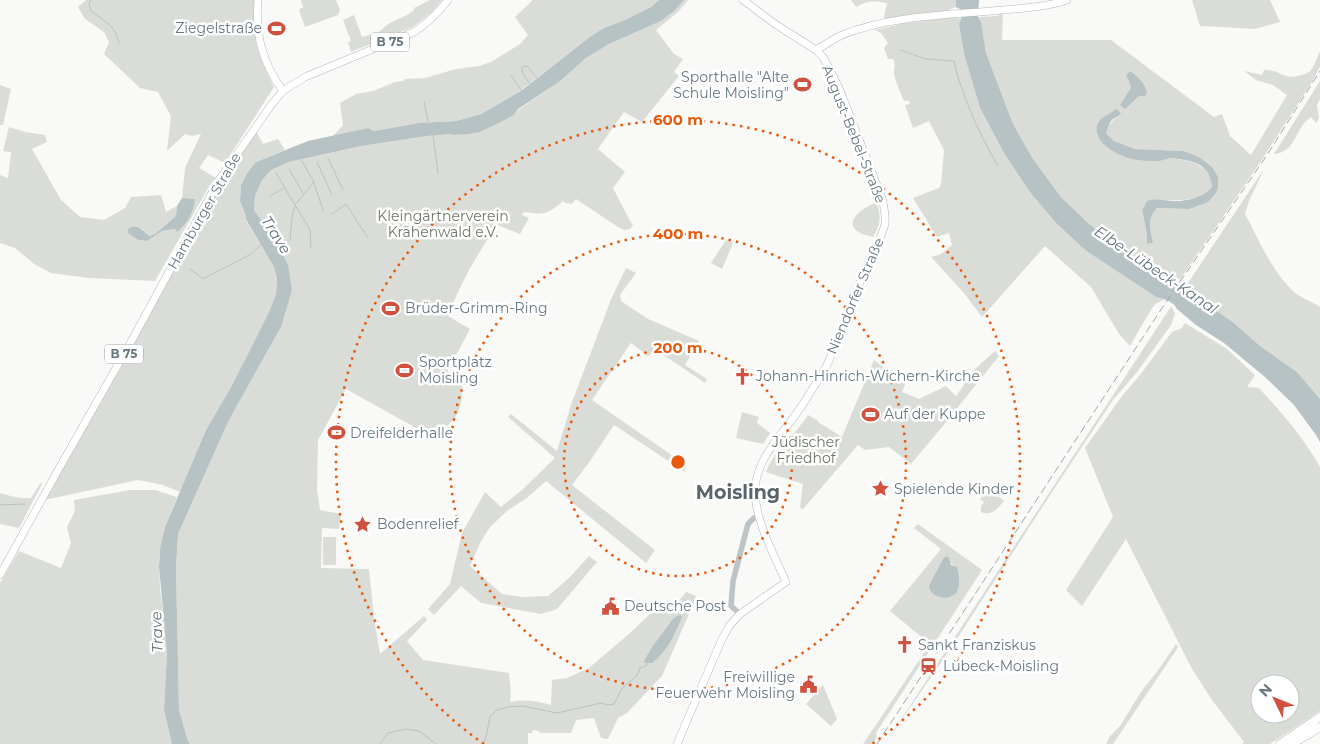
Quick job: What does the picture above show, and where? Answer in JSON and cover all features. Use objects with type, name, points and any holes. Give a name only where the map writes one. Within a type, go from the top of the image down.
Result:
[{"type":"highway","points":[[1280,744],[1320,717]]},
{"type":"highway","points":[[1292,744],[1320,727]]},
{"type":"main road","points":[[258,0],[258,39],[275,79],[283,91]]},
{"type":"main road","name":"Hamburger Straße","points":[[0,575],[219,180],[283,91],[305,77],[414,32],[428,22],[448,0]]},
{"type":"main road","points":[[743,0],[775,24],[816,50],[841,35],[875,25],[914,18],[1043,7],[1067,0]]},
{"type":"main road","name":"August-Bebel-Straße","points":[[816,50],[830,70],[850,116],[881,196],[885,221]]},
{"type":"main road","name":"Niendorfer Straße","points":[[740,614],[786,582],[758,516],[755,488],[761,464],[800,409],[826,366],[868,262],[884,228],[885,221]]},
{"type":"main road","points":[[677,744],[722,639],[730,625],[740,614]]},
{"type":"street","points":[[740,614],[732,606],[733,581],[748,524],[758,516]]},
{"type":"green space","points":[[86,0],[255,0],[254,25],[257,45],[274,87],[225,163],[208,155],[199,168],[216,178],[210,185],[155,281],[89,278],[51,273],[34,264],[15,248],[0,243],[0,175],[8,178],[11,152],[3,151],[9,127],[45,135],[47,142],[32,149],[61,200],[80,217],[104,220],[125,208],[131,197],[161,195],[166,212],[177,206],[176,216],[155,234],[150,236],[142,229],[129,233],[138,240],[147,241],[162,231],[176,229],[177,232],[195,199],[182,198],[185,168],[201,134],[192,136],[185,134],[167,151],[171,116],[158,92],[140,88],[104,54],[109,42],[104,32],[85,19],[78,7]]},
{"type":"green space","points":[[301,0],[336,0],[340,10],[338,15],[305,27],[299,10],[303,7]]},
{"type":"green space","points":[[430,0],[442,0],[432,12],[413,27],[351,52],[348,42],[351,41],[343,20],[354,15],[362,37],[379,32],[388,24],[407,15],[414,8]]},
{"type":"green space","points":[[532,0],[659,0],[651,7],[604,28],[591,36],[521,90],[481,114],[456,121],[419,123],[374,131],[368,128],[333,136],[343,125],[340,103],[356,94],[373,91],[405,79],[425,78],[456,69],[479,66],[491,62],[520,44],[528,35],[515,17]]},
{"type":"green space","name":"Kleingärtnerverein Krähenwald e.V.","points":[[684,0],[688,0],[678,12],[656,30],[674,54],[683,59],[674,72],[679,76],[642,122],[624,112],[598,149],[625,172],[613,188],[633,225],[630,229],[625,230],[618,227],[576,199],[572,204],[563,201],[550,211],[524,212],[522,215],[529,218],[520,234],[497,225],[470,269],[448,316],[470,329],[445,376],[462,386],[459,411],[452,421],[434,438],[346,389],[318,440],[317,489],[320,510],[341,514],[339,529],[322,528],[321,568],[369,569],[380,654],[424,616],[427,620],[407,641],[423,660],[509,673],[510,702],[531,701],[551,705],[552,680],[567,678],[589,668],[655,609],[669,613],[686,592],[696,596],[695,600],[662,676],[627,713],[618,718],[608,739],[601,738],[594,718],[576,720],[571,733],[540,733],[533,730],[532,733],[528,733],[528,744],[190,744],[179,710],[176,568],[178,534],[229,420],[281,327],[276,241],[254,210],[255,196],[262,180],[271,170],[289,162],[361,146],[433,135],[480,132],[514,115],[518,110],[559,82],[586,58],[609,44],[661,21]]},
{"type":"green space","points":[[851,0],[956,0],[956,7],[946,11],[884,20],[887,3],[871,2],[856,7]]},
{"type":"green space","points":[[1192,0],[1270,0],[1280,22],[1255,29],[1200,26]]},
{"type":"green space","points":[[1003,13],[1002,40],[1111,40],[1214,117],[1222,114],[1230,136],[1251,155],[1287,95],[1273,85],[1256,80],[1244,71],[1262,75],[1264,70],[1274,71],[1289,77],[1301,75],[1311,70],[1320,51],[1320,67],[1259,164],[1175,287],[1169,279],[1116,246],[1087,222],[1061,197],[1033,159],[1013,124],[986,53],[981,22],[978,17],[997,16]],"holes":[[[1116,109],[1118,117],[1113,120],[1106,133],[1114,141],[1135,149],[1183,151],[1213,168],[1218,177],[1218,187],[1189,209],[1157,208],[1151,220],[1150,229],[1153,243],[1147,244],[1142,210],[1147,201],[1181,200],[1198,197],[1212,187],[1211,177],[1205,169],[1195,163],[1173,158],[1158,161],[1134,159],[1114,152],[1097,135]]]},
{"type":"green space","points":[[954,17],[961,19],[959,24],[964,54],[980,108],[1004,153],[1029,191],[1056,223],[1085,250],[1156,297],[1165,299],[1155,304],[1130,346],[1119,334],[1091,287],[1045,246],[982,317],[964,293],[931,257],[941,254],[952,245],[949,233],[937,237],[913,198],[939,188],[944,150],[929,121],[913,128],[905,105],[910,104],[908,100],[904,101],[895,78],[894,61],[893,59],[888,59],[884,48],[888,43],[881,33],[875,30],[906,23]]},
{"type":"green space","points":[[1320,81],[1320,99],[1317,105],[1319,118],[1316,123],[1311,117],[1301,127],[1287,149],[1274,154]]},
{"type":"green space","points":[[0,85],[11,89],[3,125],[0,125]]},
{"type":"green space","points":[[256,131],[263,144],[278,139],[285,150],[256,162],[241,185],[240,201],[245,219],[274,267],[277,279],[276,294],[247,356],[206,430],[180,492],[163,485],[138,480],[44,500],[227,169]]},
{"type":"green space","points":[[1264,169],[1245,214],[1266,254],[1285,283],[1296,293],[1320,307],[1320,399],[1297,372],[1260,346],[1234,323],[1193,297],[1191,293],[1182,292]]},
{"type":"green space","points":[[877,202],[879,220],[878,228],[873,237],[855,229],[853,221],[859,212]]},
{"type":"green space","points":[[726,240],[733,243],[722,269],[711,263]]},
{"type":"green space","points":[[626,268],[636,273],[620,295],[621,301],[648,319],[699,341],[685,365],[707,379],[705,383],[656,350],[648,356],[631,343],[592,400],[686,465],[685,472],[614,425],[572,485],[655,550],[646,563],[546,481],[528,497],[507,511],[490,527],[480,543],[470,566],[502,594],[522,597],[548,596],[569,578],[589,556],[597,562],[557,609],[541,614],[481,603],[461,586],[434,615],[428,609],[450,584],[462,533],[485,492],[501,507],[522,490],[555,458],[508,417],[511,414],[557,451],[572,402],[612,297]]},
{"type":"green space","points":[[1172,307],[1175,314],[1171,325],[1138,371],[1113,400],[949,651],[885,744],[1170,308]]},
{"type":"green space","points":[[1185,323],[1227,349],[1255,375],[1247,387],[1259,388],[1268,397],[1299,435],[1320,467],[1320,711],[1270,744],[1242,744],[1244,742],[1212,700],[1192,669],[1126,539],[1082,606],[1066,590],[1113,517],[1085,448],[1122,396],[1172,332],[1182,328]]},
{"type":"green space","name":"Jüdischer Friedhof","points":[[995,351],[999,356],[911,464],[889,447],[865,450],[858,445],[803,509],[800,508],[803,484],[766,472],[779,450],[808,415],[842,437],[874,360],[884,368],[908,377],[902,392],[919,399],[946,386],[956,396],[976,368]]},
{"type":"green space","points":[[742,412],[759,417],[757,423],[770,433],[763,444],[736,438]]},
{"type":"green space","points":[[41,482],[42,484],[19,528],[0,524],[0,493],[19,498],[31,498]]},
{"type":"green space","points":[[990,488],[1004,501],[997,509],[991,512],[981,512],[981,506],[984,502],[980,499]]},
{"type":"green space","points":[[130,490],[155,490],[177,497],[165,527],[159,557],[160,588],[167,652],[164,710],[172,744],[0,744],[0,583],[19,551],[61,568],[71,543],[67,527],[75,511],[74,500]]},
{"type":"green space","points":[[918,524],[982,570],[876,733],[877,737],[873,744],[863,744],[930,644],[890,611],[941,549],[914,528]],"holes":[[[943,559],[948,561],[956,571],[958,589],[931,592],[929,585]]]},
{"type":"green space","points":[[323,537],[336,537],[336,565],[323,565]]},
{"type":"green space","points":[[1176,644],[1178,647],[1175,652],[1113,744],[1106,744],[1110,736],[1120,726],[1141,692]]},
{"type":"green space","points":[[823,685],[837,719],[831,726],[806,704]]},
{"type":"shaded area","points":[[659,0],[684,0],[661,21],[609,44],[586,58],[559,82],[518,109],[514,115],[480,132],[427,136],[361,146],[289,162],[271,170],[262,180],[255,196],[254,210],[276,241],[288,265],[292,290],[281,327],[229,420],[178,534],[176,568],[179,710],[190,744],[172,744],[164,710],[167,652],[159,567],[160,549],[165,527],[206,430],[247,356],[276,294],[277,279],[274,267],[245,218],[240,201],[241,185],[248,172],[256,162],[308,141],[368,128],[374,131],[419,123],[456,121],[481,114],[522,90],[591,36],[604,28],[651,7]]},
{"type":"shaded area","points":[[956,0],[979,0],[978,17],[981,22],[986,53],[1013,124],[1033,159],[1061,197],[1114,245],[1169,279],[1180,291],[1191,293],[1193,297],[1234,323],[1260,346],[1297,372],[1320,399],[1320,442],[1294,405],[1265,377],[1224,343],[1196,325],[1171,302],[1156,297],[1085,250],[1056,223],[1029,191],[1004,153],[980,108],[964,54],[959,24],[961,19],[960,9],[956,7]]},
{"type":"shaded area","points":[[1130,71],[1141,80],[1147,93],[1145,96],[1139,96],[1125,109],[1120,105],[1131,88],[1126,76]]},
{"type":"shaded area","points":[[1116,109],[1121,113],[1111,121],[1106,133],[1114,141],[1135,149],[1183,151],[1199,157],[1213,168],[1218,177],[1216,193],[1208,202],[1189,209],[1157,208],[1151,220],[1150,229],[1153,243],[1147,244],[1142,210],[1147,201],[1156,199],[1176,201],[1193,198],[1204,194],[1212,187],[1211,179],[1206,170],[1196,163],[1173,158],[1158,161],[1142,161],[1119,155],[1106,146],[1098,137],[1097,125]]},
{"type":"shaded area","points":[[182,198],[195,199],[189,217],[177,232],[175,229],[162,231],[147,241],[138,240],[128,233],[128,229],[135,227],[140,228],[150,236],[155,234],[176,216],[177,206]]},
{"type":"shaded area","points":[[946,556],[949,558],[951,565],[957,567],[959,581],[957,592],[947,598],[937,596],[929,588]]},
{"type":"shaded area","points":[[680,615],[682,617],[666,648],[652,663],[645,663],[644,661],[652,647],[673,619]]},
{"type":"waterway","points":[[91,0],[89,4],[91,11],[112,28],[119,43]]},
{"type":"waterway","points":[[900,50],[926,59],[954,61],[970,111],[998,166]]},
{"type":"waterway","points":[[530,84],[522,72],[522,67],[527,66],[537,78]]},
{"type":"waterway","points":[[511,75],[521,90]]},
{"type":"waterway","points":[[424,101],[428,122]]},
{"type":"waterway","points":[[433,135],[438,173]]},
{"type":"waterway","points":[[328,158],[343,190]]},
{"type":"waterway","name":"Trave","points":[[290,241],[295,205],[314,182],[302,161]]},
{"type":"waterway","points":[[317,162],[332,195]]},
{"type":"waterway","points":[[289,169],[303,193]]},
{"type":"waterway","points":[[276,173],[310,230],[311,247]]},
{"type":"waterway","points":[[314,183],[323,210]]},
{"type":"waterway","points":[[270,196],[284,188]]},
{"type":"waterway","points":[[332,214],[346,204],[368,238]]},
{"type":"waterway","points":[[190,269],[203,279],[251,254],[261,245]]},
{"type":"waterway","points":[[0,505],[25,504]]},
{"type":"waterway","points":[[483,744],[490,717],[497,710],[523,706],[557,713],[601,703],[614,704],[624,686],[647,663]]},
{"type":"waterway","points":[[380,744],[388,733],[406,729],[419,731],[436,744]]},
{"type":"railway","points":[[877,744],[1164,305],[1267,155],[1320,71]]},
{"type":"place","name":"Ziegelstraße","points":[[276,28]]},
{"type":"place","name":"Sporthalle \"Alte Schule Moisling\"","points":[[803,85]]},
{"type":"place","name":"Brüder-Grimm-Ring","points":[[391,308]]},
{"type":"place","name":"Sportplatz Moisling","points":[[405,370]]},
{"type":"place","name":"Johann-Hinrich-Wichern-Kirche","points":[[742,376]]},
{"type":"place","name":"Auf der Kuppe","points":[[870,414]]},
{"type":"place","name":"Dreifelderhalle","points":[[336,433]]},
{"type":"place","name":"Spielende Kinder","points":[[880,489]]},
{"type":"place","name":"Bodenrelief","points":[[363,524]]},
{"type":"place","name":"Deutsche Post","points":[[610,606]]},
{"type":"place","name":"Sankt Franziskus","points":[[904,645]]},
{"type":"place","name":"Lübeck-Moisling","points":[[929,666]]},
{"type":"place","name":"Freiwillige Feuerwehr Moisling","points":[[809,685]]},
{"type":"district","name":"Moisling","points":[[738,492]]},
{"type":"water label","name":"Elbe-Lübeck-Kanal","points":[[1156,270]]}]
